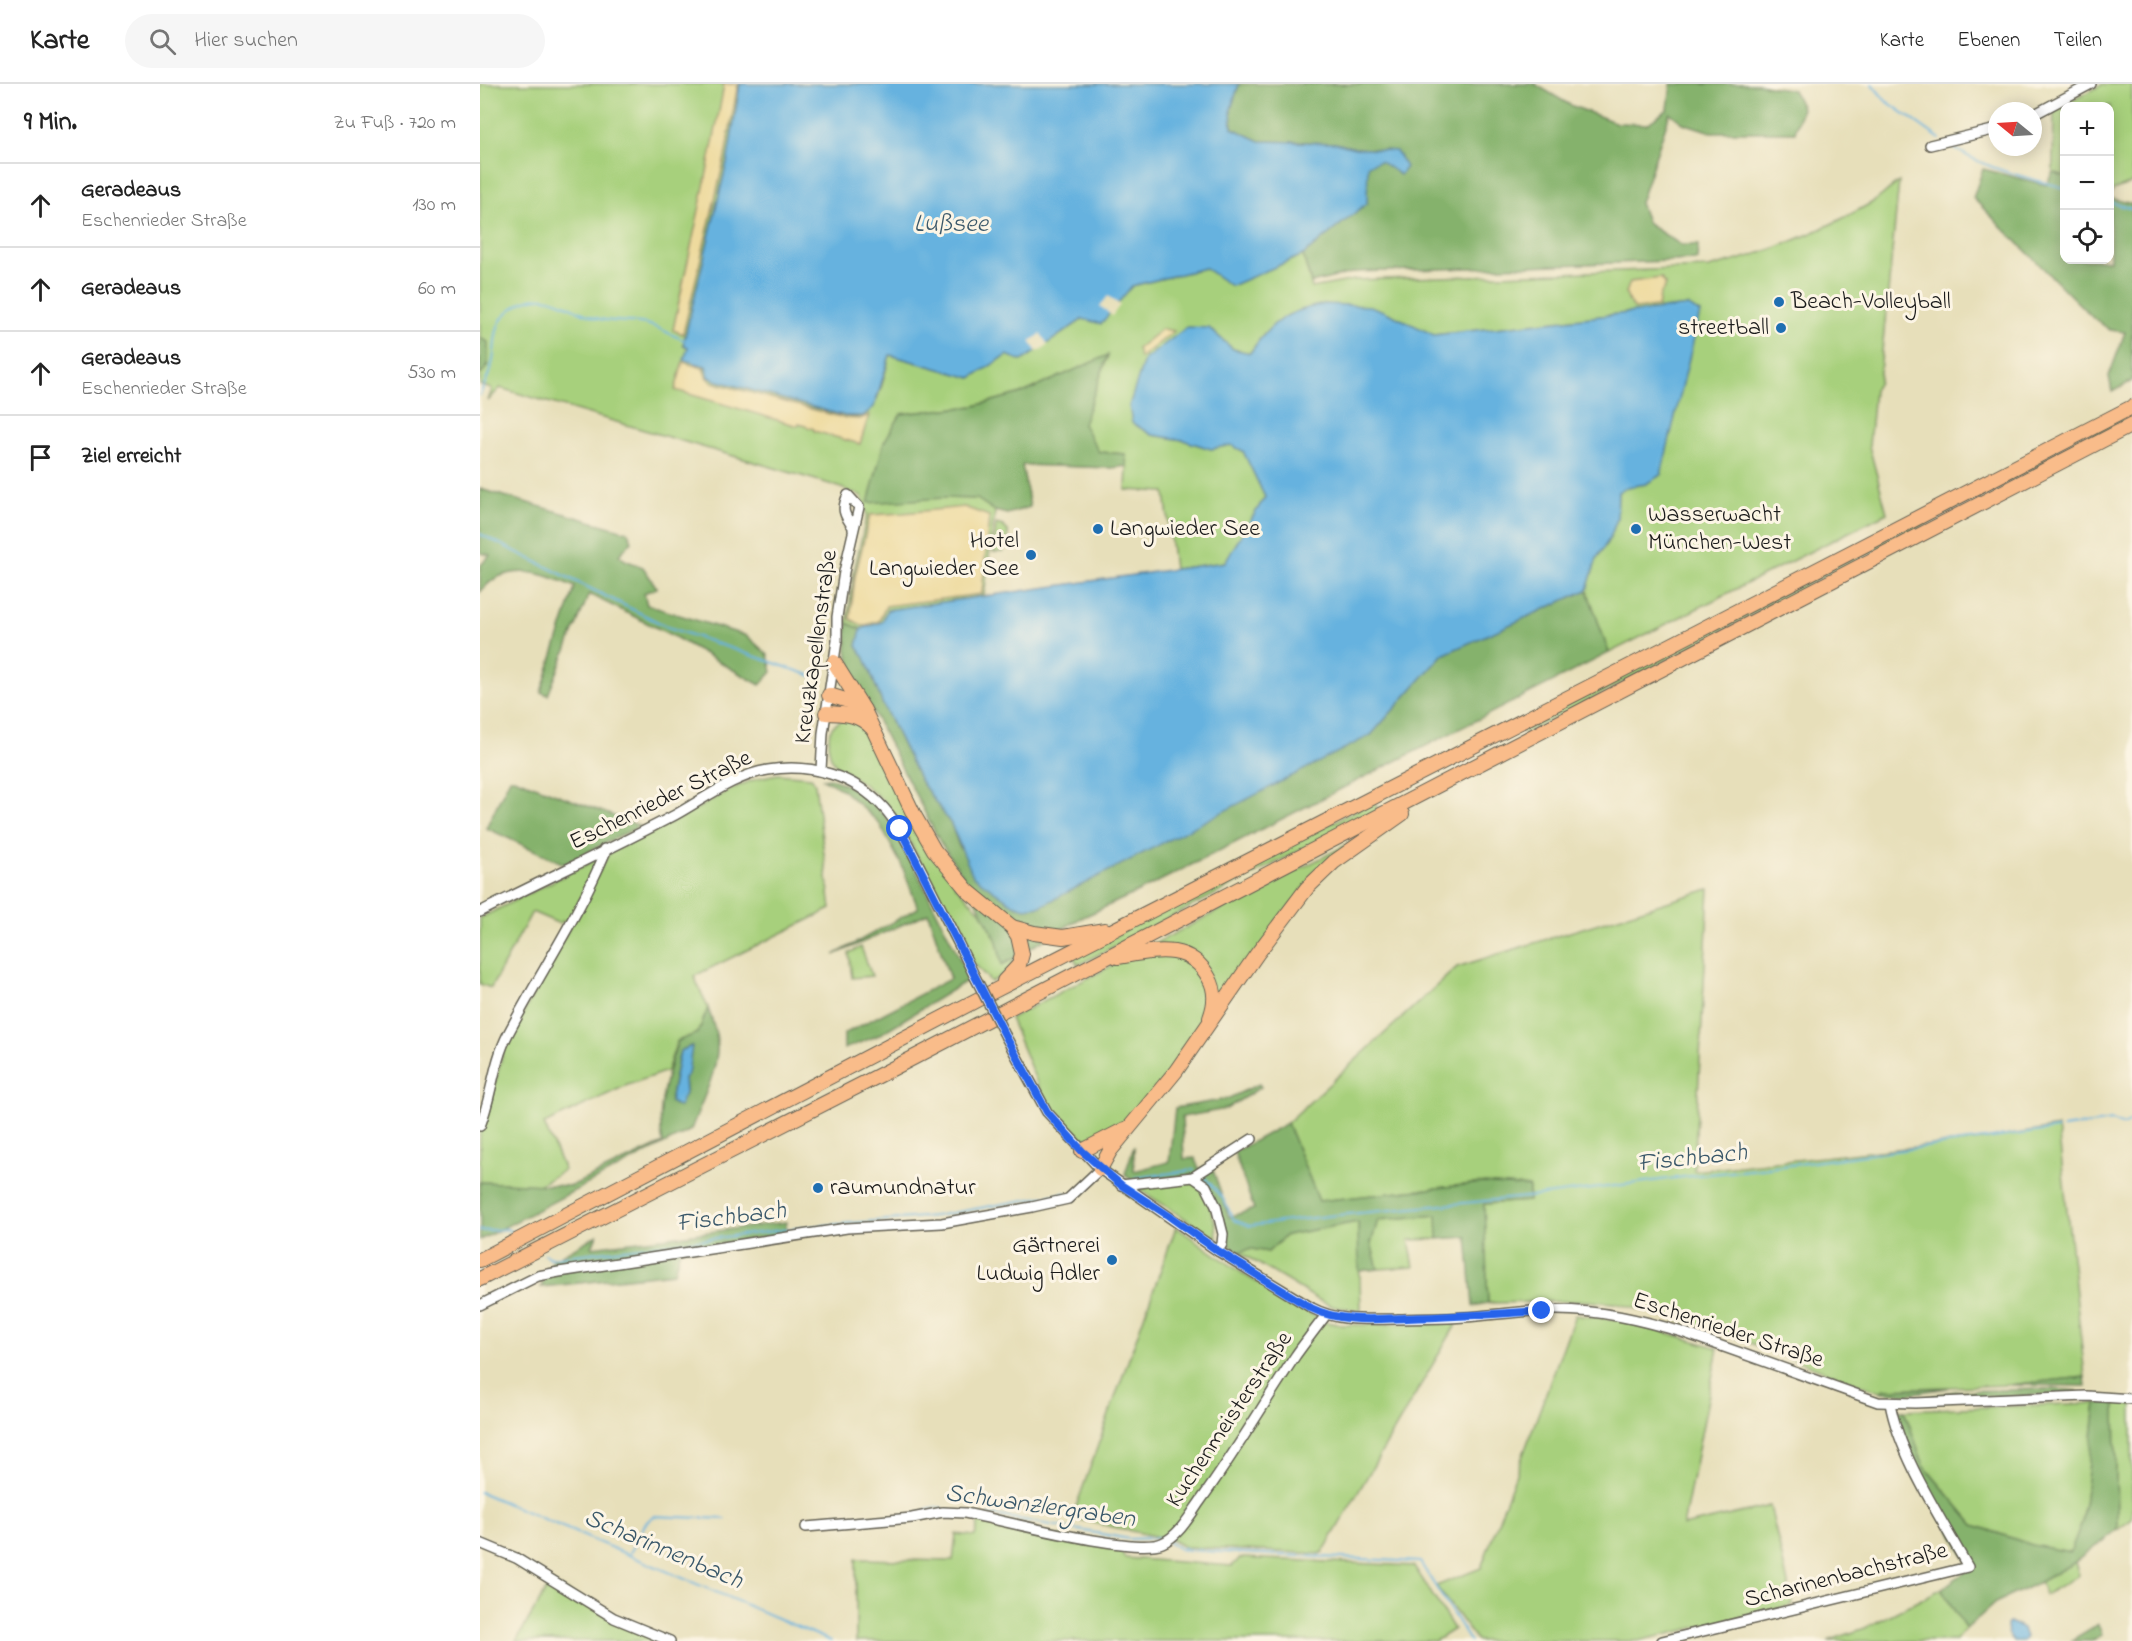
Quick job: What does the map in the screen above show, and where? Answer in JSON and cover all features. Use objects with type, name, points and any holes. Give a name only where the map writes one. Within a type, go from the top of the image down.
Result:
[{"type":"highway","points":[[480,1260],[994,991],[2132,407]]},
{"type":"highway","points":[[480,1279],[1463,774],[2132,426]]},
{"type":"highway","points":[[834,662],[864,710],[914,815],[934,850],[968,891],[1012,927],[1018,936],[1022,954],[1019,965],[994,991]]},
{"type":"highway","points":[[829,695],[855,704],[864,710]]},
{"type":"highway","points":[[826,713],[854,715],[863,719],[872,728]]},
{"type":"highway","points":[[1100,1169],[1110,1151],[1176,1071],[1262,947],[1307,888],[1334,862],[1396,817],[1450,788],[1463,774]]},
{"type":"highway","points":[[1012,927],[1063,937],[1119,928]]},
{"type":"highway","points":[[1104,959],[1163,951],[1177,952],[1192,957],[1204,968],[1213,984],[1214,1001],[1207,1026]]},
{"type":"highway","points":[[1082,1151],[1129,1127]]},
{"type":"street","points":[[2042,110],[2091,84]]},
{"type":"street","points":[[1934,145],[1988,131]]},
{"type":"street","name":"Kreuzkapellenstraße","points":[[820,770],[843,572],[853,530]]},
{"type":"street","name":"Eschenrieder Straße","points":[[480,912],[753,773],[793,768],[820,770],[860,788],[883,807],[900,829],[1006,1037],[1047,1112],[1082,1151],[1121,1185],[1218,1251],[1311,1308],[1326,1315],[1350,1319],[1463,1317],[1556,1310],[1600,1312],[1682,1332],[1861,1397],[1890,1403],[2087,1396],[2132,1399]]},
{"type":"street","points":[[480,1126],[494,1072],[507,1035],[569,929],[594,879],[605,853],[604,849]]},
{"type":"street","points":[[1121,1185],[1193,1177],[1252,1139]]},
{"type":"street","points":[[480,1305],[538,1276],[559,1272],[848,1228],[942,1223],[1041,1205],[1068,1198],[1100,1169]]},
{"type":"street","points":[[1193,1177],[1206,1186],[1216,1206],[1223,1234],[1222,1245],[1218,1251]]},
{"type":"street","name":"Kuchenmeisterstraße","points":[[806,1527],[912,1518],[944,1512],[965,1513],[1115,1544],[1147,1546],[1161,1543],[1185,1522],[1222,1471],[1296,1355],[1326,1315]]},
{"type":"street","name":"Scharinenbachstraße","points":[[1662,1641],[1968,1567],[1914,1468],[1893,1420],[1890,1403]]},
{"type":"street","points":[[480,1543],[516,1558],[614,1618],[670,1641]]},
{"type":"green space","points":[[480,84],[740,84],[728,157],[683,345],[695,354],[709,377],[715,380],[852,417],[860,417],[870,411],[878,397],[890,355],[971,378],[1007,355],[1022,361],[1132,286],[1205,268],[1231,286],[1303,255],[1312,288],[1355,280],[1708,268],[1772,249],[1833,223],[1873,202],[1899,182],[1879,382],[1874,390],[1869,446],[1887,513],[1609,653],[1587,590],[1597,558],[1610,538],[1617,519],[1618,492],[1627,487],[1646,484],[1700,313],[1689,306],[1433,335],[1386,312],[1325,304],[1264,333],[1250,353],[1233,349],[1209,328],[1152,435],[1183,440],[1211,449],[1231,445],[1243,451],[1265,497],[1225,562],[1174,569],[1165,492],[1126,490],[1125,454],[1099,452],[1082,424],[1108,356],[1025,392],[974,406],[901,414],[944,498],[977,499],[995,511],[984,596],[888,610],[882,622],[861,629],[847,623],[854,572],[867,515],[862,496],[833,485],[500,388],[488,401],[492,389],[480,385]]},
{"type":"green space","points":[[1239,84],[1535,84],[1570,105],[1617,123],[1647,124],[1668,109],[1671,84],[1758,84],[1793,90],[1802,108],[1795,132],[1711,132],[1683,123],[1670,113],[1640,203],[1648,224],[1681,245],[1698,245],[1697,260],[1356,272],[1311,283],[1303,255],[1367,203],[1367,165],[1380,161],[1395,151],[1355,148],[1335,143],[1260,141],[1232,128],[1231,109]]},
{"type":"green space","points":[[2103,84],[2132,84],[2132,183],[2114,190],[2114,102],[2069,102]]},
{"type":"green space","points":[[2060,107],[2060,175],[2053,172],[2054,110]]},
{"type":"green space","points":[[1983,169],[2046,185],[2053,172],[2060,175],[2060,264],[2114,264],[2114,199],[2132,204],[2132,381],[2112,392],[2109,376],[2125,332],[2110,330],[2092,317],[1973,198]]},
{"type":"green space","points":[[480,338],[488,342],[488,365],[480,376]]},
{"type":"green space","points":[[1108,355],[1083,424],[1099,452],[1125,454],[1127,466],[1111,468],[1022,465],[1030,507],[1007,514],[995,511],[977,499],[944,498],[868,503],[884,442],[901,414],[975,406],[1025,392]]},
{"type":"green space","points":[[2132,413],[2132,417],[1524,734],[1521,728]]},
{"type":"green space","points":[[480,489],[628,532],[632,541],[619,555],[643,567],[657,588],[644,593],[647,605],[747,636],[768,655],[772,672],[760,685],[673,636],[589,594],[548,695],[541,692],[575,587],[547,576],[518,572],[495,578],[480,592],[480,566],[490,555],[480,553]]},
{"type":"green space","points":[[996,524],[1008,531],[1003,552],[993,552]]},
{"type":"green space","points":[[1587,590],[1609,653],[1138,892],[1079,919],[1002,965],[997,941],[963,876],[940,842],[872,710],[855,689],[859,685],[849,661],[847,649],[847,623],[861,629],[857,646],[865,658],[883,705],[920,780],[951,824],[960,849],[1371,735],[1442,655]]},
{"type":"green space","points":[[844,719],[862,722],[956,886],[982,913],[997,941],[1002,965],[1015,958],[1008,969],[995,980],[991,982],[969,958],[901,824],[884,801],[837,766],[831,758],[828,744],[830,731],[834,725]]},
{"type":"green space","points":[[778,774],[811,777],[815,784],[831,909],[694,976],[708,1008],[698,1033],[677,1041],[667,1071],[625,1086],[544,1124],[564,1170],[539,1185],[480,1182],[480,1130],[504,1049],[608,855],[740,785]]},
{"type":"green space","points":[[510,778],[640,826],[564,864],[486,828]]},
{"type":"green space","points":[[830,778],[850,787],[867,799],[896,830],[970,979],[877,1036],[844,1049],[844,1034],[950,979],[928,913],[834,955],[918,908],[902,866],[879,823],[843,790],[823,779]]},
{"type":"green space","points":[[1374,801],[1378,810],[1078,965],[1073,956]]},
{"type":"green space","points":[[1356,840],[1312,877],[1146,1104],[1128,1120],[1097,1138],[1083,1138],[1054,1112],[1040,1090],[1010,1018]]},
{"type":"green space","points":[[599,858],[569,924],[562,921],[560,924],[532,912],[491,988],[480,984],[480,918]]},
{"type":"green space","points":[[1709,889],[1694,1171],[1980,1140],[2058,1127],[2085,1377],[2010,1385],[1885,1389],[1880,1392],[1723,1333],[1614,1303],[1586,1301],[1488,1303],[1483,1204],[1529,1201],[1529,1187],[1482,1183],[1319,1201],[1287,1123],[1457,967]]},
{"type":"green space","points":[[861,947],[872,976],[852,978],[849,953]]},
{"type":"green space","points":[[708,1008],[716,1032],[717,1051],[712,1074],[691,1130],[480,1240],[480,1182],[571,1186],[663,1143],[661,1105],[674,1053],[678,1041],[698,1033]],"holes":[[[691,1046],[688,1074],[684,1078],[685,1093],[678,1107],[670,1102],[680,1051]]]},
{"type":"green space","points":[[1259,1084],[1261,1087],[1226,1109],[1182,1117],[1184,1159],[1195,1158],[1199,1169],[1211,1164],[1229,1217],[1254,1209],[1234,1152],[1287,1123],[1319,1201],[1482,1183],[1529,1187],[1529,1201],[1484,1204],[1488,1303],[1473,1306],[1467,1237],[1438,1239],[1437,1215],[1378,1220],[1371,1243],[1378,1269],[1359,1271],[1358,1222],[1286,1235],[1268,1252],[1252,1249],[1239,1252],[1230,1245],[1216,1206],[1192,1175],[1133,1182],[1125,1174],[1134,1146],[1134,1171],[1169,1162],[1175,1108],[1227,1099]]},
{"type":"green space","points":[[1193,1180],[1205,1193],[1216,1225],[1217,1239],[1137,1188]]},
{"type":"green space","points":[[1438,1215],[1438,1239],[1409,1240],[1414,1267],[1378,1269],[1371,1243],[1378,1220]]},
{"type":"green space","points":[[786,1222],[787,1234],[680,1250],[674,1273],[541,1287],[553,1260],[597,1235],[592,1247]]},
{"type":"green space","points":[[1358,1222],[1361,1310],[1334,1307],[1317,1299],[1239,1252],[1252,1249],[1268,1252],[1286,1235]]},
{"type":"green space","points":[[1176,1227],[1248,1277],[1325,1322],[1342,1325],[1457,1323],[1322,1554],[1184,1547],[1172,1540],[1072,1518]]},
{"type":"green space","points":[[1575,1315],[1628,1321],[1718,1348],[1683,1526],[1770,1506],[1793,1605],[1638,1641],[1477,1641],[1436,1586],[1481,1568]]},
{"type":"green space","points":[[2085,1377],[2086,1386],[2010,1385]]},
{"type":"green space","points":[[1948,1388],[1907,1394],[1880,1392],[1884,1389]]},
{"type":"green space","points":[[2049,1389],[2077,1391],[2078,1394],[1921,1398],[1955,1391]]},
{"type":"green space","points":[[2096,1403],[2082,1522],[2071,1552],[2032,1545],[1974,1525],[1924,1466],[1904,1410]]},
{"type":"green space","points":[[2096,1403],[2115,1403],[2117,1530],[2075,1562],[2040,1582],[1995,1603],[1966,1629],[1941,1589],[1971,1568],[1915,1467],[1895,1411],[1904,1410],[1924,1466],[1974,1525],[2032,1545],[2070,1552],[2082,1522]]},
{"type":"green space","points":[[2115,1403],[2132,1404],[2132,1519],[2117,1530]]},
{"type":"green space","points":[[979,1520],[1119,1548],[1125,1558],[1232,1566],[1240,1558],[1414,1566],[1454,1629],[1435,1641],[856,1641],[856,1559],[953,1561],[956,1534],[975,1536]]},
{"type":"green space","points":[[2075,1562],[2079,1575],[2045,1595],[2040,1582]]},
{"type":"green space","points":[[550,1583],[659,1641],[516,1641]]},
{"type":"green space","points":[[1941,1589],[1966,1629],[1956,1641],[1828,1641],[1865,1628]]},
{"type":"green space","points":[[2098,1624],[2102,1635],[2092,1641],[2070,1641]]},
{"type":"sand","points":[[724,84],[738,84],[725,157],[683,334],[673,330]]},
{"type":"sand","points":[[1661,278],[1666,285],[1660,295],[1658,307],[1635,309],[1626,293],[1630,282]]},
{"type":"sand","points":[[1162,329],[1174,331],[1140,358],[1137,349]]},
{"type":"sand","points":[[683,362],[703,368],[707,378],[712,382],[844,418],[860,419],[869,415],[860,444],[814,431],[814,429],[799,424],[798,426],[675,390]]},
{"type":"sand","points":[[964,507],[989,516],[982,594],[886,606],[879,621],[863,626],[850,619],[855,576],[870,515]]},
{"type":"water","name":"Lußsee","points":[[740,84],[1239,84],[1231,109],[1232,128],[1260,141],[1335,143],[1355,148],[1396,151],[1406,167],[1400,175],[1380,161],[1368,165],[1367,203],[1303,255],[1231,286],[1205,268],[1132,286],[1101,324],[1083,319],[1022,361],[1007,355],[971,378],[890,355],[874,407],[863,416],[845,416],[715,380],[709,377],[706,366],[684,360],[688,347],[683,345],[728,158]]},
{"type":"water","name":"Langwieder See","points":[[1325,304],[1370,306],[1434,335],[1689,306],[1700,313],[1661,475],[1646,484],[1627,487],[1618,492],[1617,519],[1610,538],[1597,558],[1587,590],[1442,655],[1371,735],[1041,906],[1025,908],[1013,904],[973,876],[951,824],[920,780],[883,705],[865,658],[857,646],[861,629],[882,622],[887,610],[1225,562],[1265,497],[1243,451],[1231,445],[1211,449],[1183,440],[1152,435],[1132,423],[1129,406],[1144,360],[1187,327],[1209,328],[1233,349],[1250,353],[1265,333],[1281,319],[1300,310]]},
{"type":"water","points":[[692,1046],[688,1074],[684,1078],[685,1093],[679,1107],[670,1102],[680,1051]]},
{"type":"water","points":[[2010,1622],[2023,1629],[2026,1637],[2023,1641],[2014,1641],[2011,1638],[2007,1627]]},
{"type":"pier","points":[[1108,296],[1120,305],[1112,316],[1100,306]]},
{"type":"pier","points":[[1041,334],[1048,345],[1037,352],[1030,341]]},
{"type":"waterway","points":[[1872,84],[1885,100],[1940,139]]},
{"type":"waterway","points":[[1948,144],[1989,166],[2060,187]]},
{"type":"waterway","points":[[2114,203],[2132,209]]},
{"type":"waterway","points":[[480,395],[492,364],[495,338],[502,318],[518,305],[532,299],[551,299],[602,320],[646,324],[684,340]]},
{"type":"waterway","points":[[480,534],[668,627],[821,679]]},
{"type":"waterway","name":"Fischbach","points":[[2063,1128],[2112,1121],[2124,1125],[2132,1120]]},
{"type":"waterway","name":"Fischbach","points":[[1204,1177],[1222,1197],[1234,1220],[1249,1226],[1537,1196],[2058,1129]]},
{"type":"waterway","points":[[1135,1178],[1194,1170]]},
{"type":"waterway","name":"Fischbach","points":[[544,1254],[550,1258],[816,1226],[935,1216],[1065,1193]]},
{"type":"waterway","name":"Fischbach","points":[[480,1231],[507,1229],[517,1235]]},
{"type":"waterway","name":"Scharinnenbach","points":[[480,1492],[831,1641]]},
{"type":"waterway","name":"Schwanzlergraben","points":[[924,1511],[936,1507],[942,1508]]},
{"type":"waterway","name":"Schwanzlergraben","points":[[989,1514],[1129,1539],[1157,1538],[1160,1540]]},
{"type":"waterway","name":"Schwanzlergraben","points":[[629,1555],[645,1524],[653,1516],[726,1519]]},
{"type":"waterway","name":"Schwanzlergraben","points":[[808,1521],[868,1517]]},
{"type":"waterway","name":"Schwanzlergraben","points":[[1168,1542],[1180,1549],[1204,1551],[1420,1562],[1470,1641]]},
{"type":"place","name":"Beach-Volleyball","points":[[1779,302]]},
{"type":"place","name":"streetball","points":[[1781,328]]},
{"type":"place","name":"Langwieder See","points":[[1098,529]]},
{"type":"place","name":"Wasserwacht München-West","points":[[1636,529]]},
{"type":"place","name":"Hotel Langwieder See","points":[[1031,555]]},
{"type":"place","name":"raumundnatur","points":[[818,1188]]},
{"type":"place","name":"Gärtnerei Ludwig Adler","points":[[1112,1260]]},
{"type":"route","points":[[900,829],[1006,1037],[1047,1112],[1100,1169],[1121,1185],[1218,1251],[1326,1315],[1350,1319],[1381,1319],[1463,1317],[1542,1311]]}]
